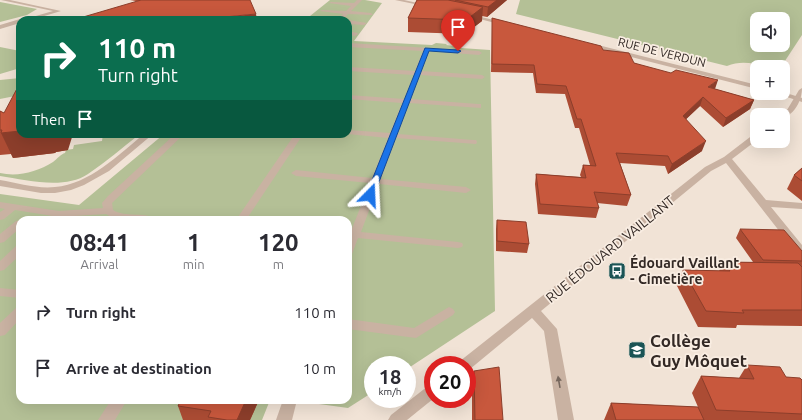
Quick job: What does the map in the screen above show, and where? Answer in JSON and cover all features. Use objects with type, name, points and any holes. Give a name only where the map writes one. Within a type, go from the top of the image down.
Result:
[{"type":"street","points":[[3,0],[59,11],[40,16]]},
{"type":"street","points":[[343,16],[360,0]]},
{"type":"street","points":[[398,0],[435,8]]},
{"type":"street","points":[[331,3],[355,5]]},
{"type":"street","points":[[322,11],[371,14]]},
{"type":"street","points":[[461,13],[511,25]]},
{"type":"street","points":[[0,27],[16,22]]},
{"type":"street","points":[[352,22],[364,23]]},
{"type":"street","name":"RUE DE VERDUN","points":[[584,44],[750,85]]},
{"type":"street","points":[[352,47],[427,49],[479,53]]},
{"type":"street","points":[[352,232],[375,181],[427,49]]},
{"type":"street","points":[[352,68],[482,77]]},
{"type":"street","points":[[790,111],[800,100],[802,90]]},
{"type":"street","points":[[352,97],[478,106]]},
{"type":"street","points":[[790,97],[800,100]]},
{"type":"street","points":[[352,132],[473,142]]},
{"type":"street","points":[[0,183],[56,190],[79,183],[99,174],[144,138]]},
{"type":"street","points":[[111,216],[107,203],[111,198],[176,138]]},
{"type":"street","points":[[244,216],[297,138]]},
{"type":"street","name":"RUE ÉDOUARD VAILLANT","points":[[476,356],[708,170],[727,159],[750,141]]},
{"type":"street","points":[[727,159],[802,252]]},
{"type":"street","points":[[296,173],[466,190]]},
{"type":"street","points":[[762,203],[802,206]]},
{"type":"street","points":[[0,205],[35,210],[53,216]]},
{"type":"street","points":[[0,217],[13,207]]},
{"type":"street","points":[[28,216],[35,210]]},
{"type":"street","points":[[0,240],[16,226]]},
{"type":"street","points":[[352,234],[458,245]]},
{"type":"street","points":[[0,267],[16,253]]},
{"type":"street","points":[[0,292],[16,294]]},
{"type":"street","points":[[534,310],[550,329],[566,420]]},
{"type":"street","points":[[352,325],[416,333],[449,312]]},
{"type":"street","points":[[0,331],[16,316]]},
{"type":"street","points":[[396,420],[424,397]]},
{"type":"street","points":[[106,420],[117,404]]},
{"type":"street","points":[[284,420],[289,404]]},
{"type":"green space","points":[[330,0],[365,0],[382,3],[354,41],[432,45],[436,43],[461,48],[490,50],[495,311],[427,356],[424,356],[424,358],[416,363],[416,356],[364,356],[364,398],[348,408],[319,404],[352,404],[352,216],[16,216],[16,404],[268,404],[262,420],[0,420],[0,194],[79,205],[159,138],[352,138],[352,16],[310,16]]},
{"type":"green space","points":[[520,0],[802,0],[802,35],[786,60],[750,60],[750,63],[740,63],[727,66],[516,14]]},
{"type":"green space","points":[[0,2],[37,9],[27,15],[16,16],[16,18],[0,22]]},
{"type":"green space","points":[[0,47],[16,50],[16,69],[0,74]]},
{"type":"green space","points":[[16,78],[16,96],[0,99],[0,80]]},
{"type":"green space","points":[[102,138],[135,138],[88,174],[68,182],[57,183],[33,181],[0,176],[0,173],[20,174],[34,171],[53,162],[60,155],[65,153],[66,150],[73,149],[74,145],[102,141]]},
{"type":"building","points":[[141,0],[250,0],[256,14],[235,16],[87,16]]},
{"type":"building","points":[[417,0],[448,0],[483,7],[466,20],[408,18]]},
{"type":"building","points":[[455,0],[497,0],[488,7]]},
{"type":"building","points":[[492,18],[601,46],[603,50],[629,53],[634,63],[671,73],[676,70],[718,80],[708,87],[754,100],[726,118],[703,97],[683,116],[706,141],[672,164],[668,156],[616,153],[631,195],[594,192],[599,208],[540,204],[536,174],[586,178],[583,165],[596,166],[581,119],[577,119],[566,86],[537,84],[534,65],[492,64]]},
{"type":"building","points":[[16,90],[16,131],[1,133],[0,111],[4,113]]},
{"type":"building","points":[[802,168],[802,181],[794,175]]},
{"type":"building","points":[[497,220],[526,222],[529,244],[497,241]]},
{"type":"building","points":[[740,229],[784,230],[802,251],[802,261],[763,260]]},
{"type":"building","points":[[724,262],[798,263],[802,267],[802,310],[742,310],[744,313],[706,311],[683,270],[730,271]]},
{"type":"building","points":[[747,365],[780,367],[786,377],[800,378],[802,380],[802,414],[716,410],[701,376],[754,379]]},
{"type":"building","points":[[499,367],[503,420],[475,420],[476,371]]},
{"type":"building","points":[[611,403],[698,407],[704,420],[616,420]]},
{"type":"building","points":[[179,404],[244,404],[237,420],[208,417],[211,411],[178,406]]},
{"type":"place","name":"Édouard Vaillant - Cimetière","points":[[617,271]]},
{"type":"place","name":"Collège Guy Môquet","points":[[637,350]]},
{"type":"route","points":[[370,195],[427,49],[458,51]]}]
